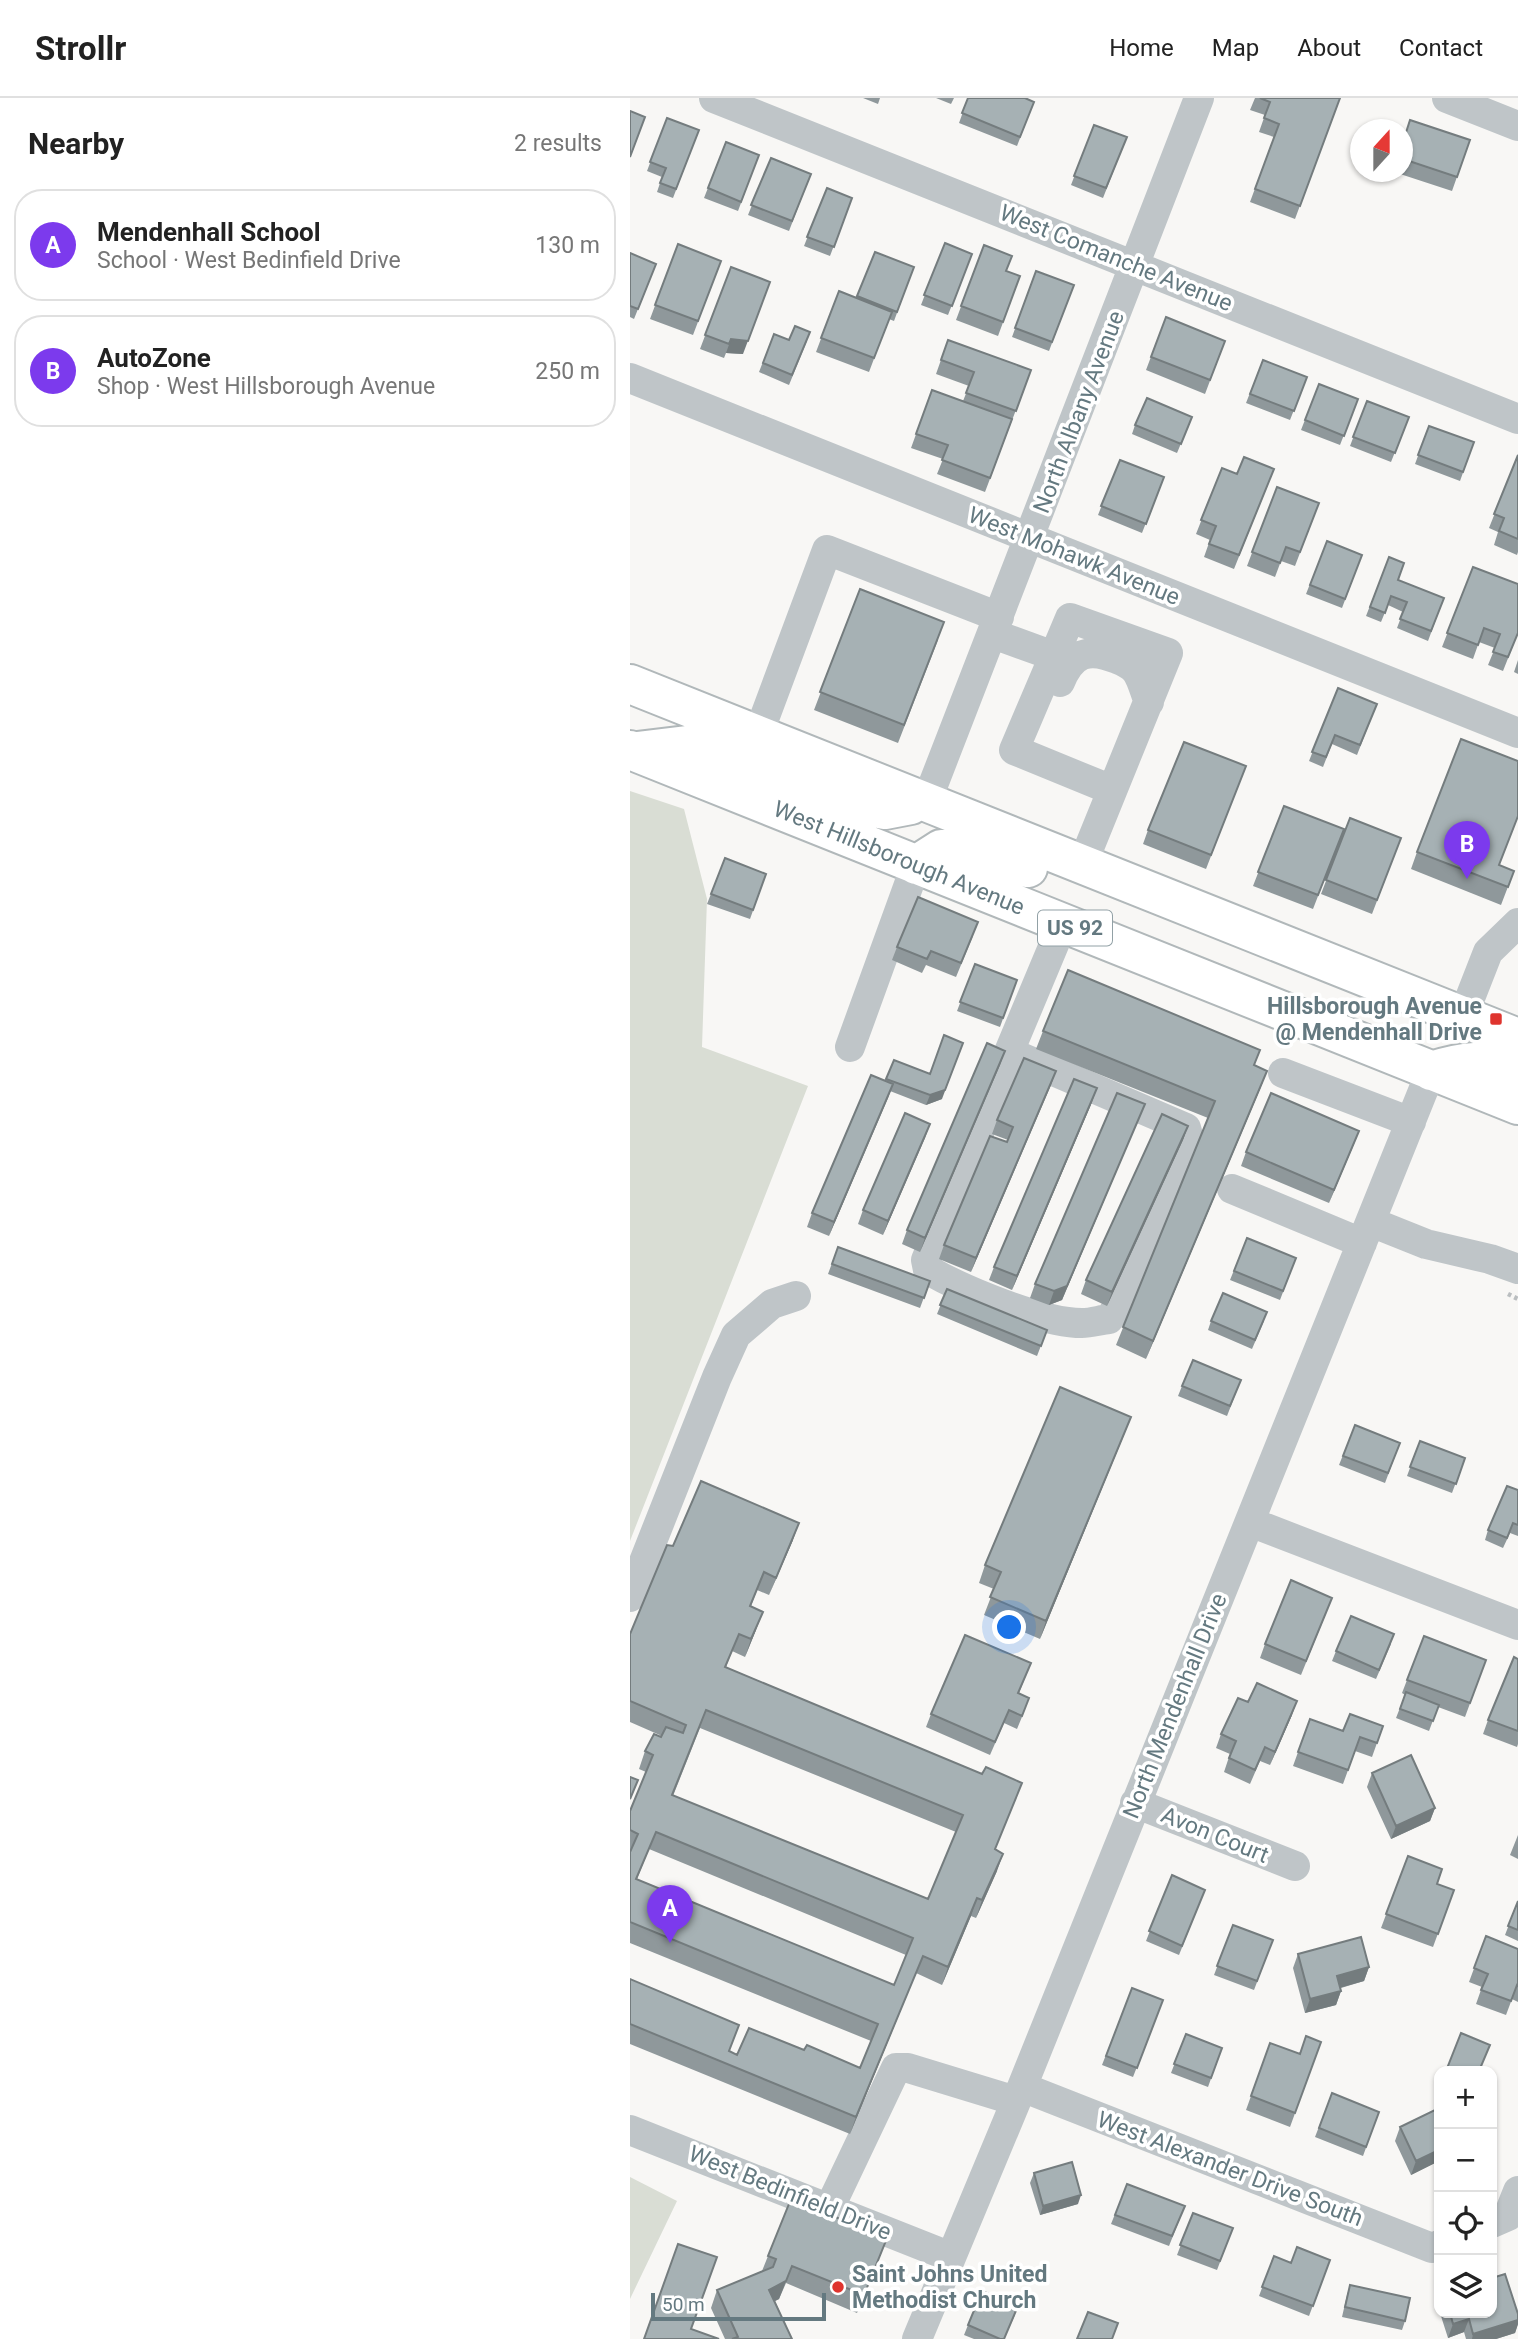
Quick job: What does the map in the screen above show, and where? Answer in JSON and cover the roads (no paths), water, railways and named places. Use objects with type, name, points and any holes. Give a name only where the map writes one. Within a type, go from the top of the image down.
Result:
[{"type":"main road","name":"US 92","points":[[630,684],[1518,1038]]},
{"type":"main road","points":[[631,751],[695,744],[863,806],[885,810],[926,803]]},
{"type":"main road","name":"West Hillsborough Avenue","points":[[631,751],[1518,1105]]},
{"type":"main road","points":[[916,865],[940,849],[967,849],[1115,898],[1133,901],[1147,891]]},
{"type":"main road","points":[[1432,1071],[1462,1062],[1493,1060],[1518,1068]]},
{"type":"street","name":"West Comanche Avenue","points":[[714,98],[1518,419]]},
{"type":"street","name":"North Albany Avenue","points":[[926,803],[1199,98]]},
{"type":"street","points":[[1447,98],[1518,126]]},
{"type":"street","name":"West Mohawk Avenue","points":[[630,378],[1518,733]]},
{"type":"street","points":[[758,735],[827,550],[996,625],[1060,660]]},
{"type":"street","points":[[1082,865],[1168,653],[1070,618],[1060,660],[1014,750],[1112,790]]},
{"type":"street","points":[[850,1046],[916,865]]},
{"type":"street","points":[[1009,1052],[1186,1128],[1189,1139],[1168,1198],[1125,1296],[1109,1319],[1082,1323],[1045,1318],[945,1280],[928,1270],[926,1259],[1001,1080],[1009,1052],[1063,923]]},
{"type":"street","points":[[1464,1016],[1488,952],[1518,923]]},
{"type":"street","name":"North Mendenhall Drive","points":[[916,2339],[1019,2094],[1432,1071]]},
{"type":"street","points":[[1283,1073],[1411,1122]]},
{"type":"street","points":[[1232,1189],[1366,1233],[1490,1259],[1518,1269]]},
{"type":"street","points":[[630,1597],[717,1377],[737,1335],[772,1304],[796,1296]]},
{"type":"street","points":[[1250,1522],[1518,1625]]},
{"type":"street","name":"Avon Court","points":[[1135,1803],[1295,1866]]},
{"type":"street","name":"West Alexander Drive South","points":[[829,2209],[896,2068],[908,2068],[1019,2094],[1434,2247]]},
{"type":"street","name":"West Bedinfield Drive","points":[[630,2130],[951,2257]]},
{"type":"street","points":[[1497,2221],[1508,2216],[1518,2192]]},
{"type":"place","name":"AutoZone","points":[[1467,879]]},
{"type":"place","name":"Hillsborough Avenue @ Mendenhall Drive","points":[[1496,1019]]},
{"type":"place","name":"Mendenhall School","points":[[670,1943]]},
{"type":"place","name":"Saint Johns United Methodist Church","points":[[838,2287]]}]
